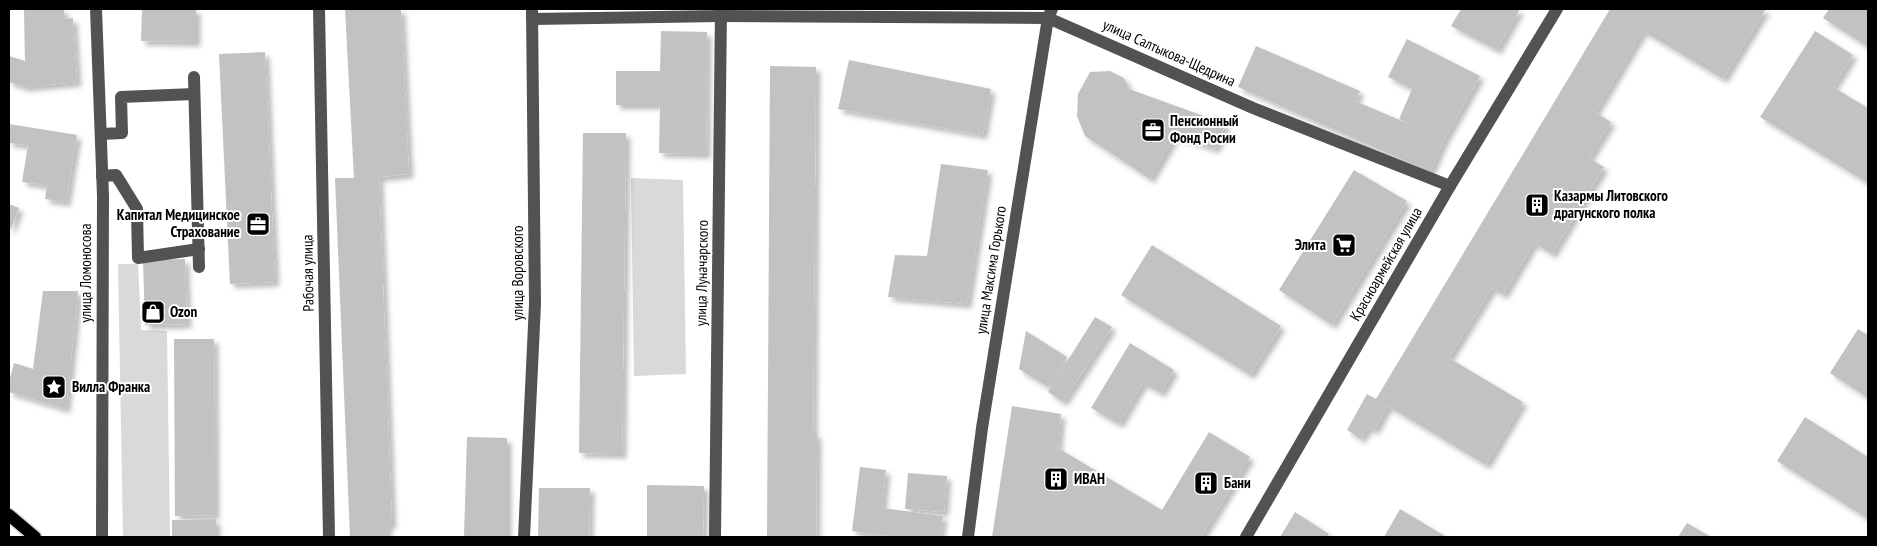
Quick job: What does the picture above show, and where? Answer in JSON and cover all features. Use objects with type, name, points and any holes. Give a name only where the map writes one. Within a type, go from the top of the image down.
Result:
[{"type":"main road","points":[[9,515],[35,537]]},
{"type":"street","name":"улица Ломоносова","points":[[96,9],[102,176],[102,537]]},
{"type":"street","name":"Рабочая улица","points":[[319,9],[329,537]]},
{"type":"street","name":"Красноармейская улица","points":[[1246,537],[1450,186],[1557,9]]},
{"type":"street","name":"улица Салтыкова-Щедрина","points":[[532,14],[721,12],[1050,14],[1253,108],[1450,186]]},
{"type":"street","name":"улица Луначарского","points":[[715,537],[721,12]]},
{"type":"street","name":"улица Воровского","points":[[524,537],[535,304],[532,14]]},
{"type":"street","name":"улица Максима Горького","points":[[968,537],[982,428],[1050,14]]},
{"type":"street","points":[[194,77],[199,268]]},
{"type":"street","points":[[101,134],[122,133],[121,97],[194,94]]},
{"type":"street","points":[[102,176],[116,175],[137,210],[138,258],[199,249]]},
{"type":"shaded area","points":[[631,178],[683,180],[686,374],[634,376]]},
{"type":"shaded area","points":[[118,264],[138,264],[141,330],[167,331],[170,537],[123,537]]},
{"type":"building","points":[[24,9],[64,9],[64,19],[73,18],[77,82],[25,87],[9,82],[9,56],[25,61]]},
{"type":"building","points":[[142,9],[196,9],[196,42],[141,41]]},
{"type":"building","points":[[345,9],[401,9],[409,174],[379,177],[392,524],[387,525],[388,537],[350,537],[335,178],[354,178]]},
{"type":"building","points":[[1461,9],[1520,9],[1497,50],[1451,26]]},
{"type":"building","name":"Казармы Литовского драгунского полка","points":[[1610,9],[1766,9],[1723,79],[1643,31],[1595,112],[1611,122],[1589,158],[1604,167],[1552,254],[1534,243],[1503,295],[1492,288],[1449,358],[1523,402],[1486,465],[1388,406],[1374,431],[1368,427],[1361,439],[1347,430],[1367,394],[1376,399]]},
{"type":"building","points":[[1829,9],[1868,9],[1868,47],[1823,18]]},
{"type":"building","points":[[661,31],[707,32],[706,154],[659,153],[660,105],[616,105],[616,71],[660,71]]},
{"type":"building","points":[[1815,31],[1853,55],[1833,87],[1868,108],[1868,183],[1760,117]]},
{"type":"building","points":[[1407,39],[1480,76],[1444,140],[1430,172],[1238,87],[1256,46],[1360,91],[1355,101],[1414,126],[1399,119],[1412,89],[1388,77]]},
{"type":"building","points":[[265,52],[275,282],[230,284],[219,54]]},
{"type":"building","points":[[849,60],[991,89],[983,135],[838,109]]},
{"type":"building","points":[[770,66],[816,67],[813,434],[817,434],[816,537],[767,537]]},
{"type":"building","name":"Пенсионный Фонд Росии","points":[[1110,71],[1124,78],[1129,89],[1226,124],[1215,149],[1175,136],[1150,179],[1085,136],[1077,116],[1078,94],[1090,72]]},
{"type":"building","points":[[9,124],[77,135],[66,202],[45,199],[47,185],[22,182],[28,145],[9,143]]},
{"type":"building","points":[[583,133],[626,133],[622,454],[579,453]]},
{"type":"building","points":[[941,164],[988,170],[967,304],[888,297],[895,255],[927,256]]},
{"type":"building","name":"Элита","points":[[1354,170],[1407,201],[1332,325],[1279,290]]},
{"type":"building","points":[[9,204],[19,208],[11,229],[9,228]]},
{"type":"building","points":[[1152,245],[1281,326],[1250,375],[1121,295]]},
{"type":"building","points":[[185,259],[187,324],[145,325],[143,260]]},
{"type":"building","points":[[43,291],[78,291],[66,409],[9,392],[9,382],[14,363],[33,369]]},
{"type":"building","points":[[1095,317],[1112,327],[1063,402],[1048,392]]},
{"type":"building","points":[[1858,329],[1868,335],[1868,398],[1830,373]]},
{"type":"building","points":[[1026,331],[1067,357],[1048,387],[1019,369]]},
{"type":"building","points":[[174,339],[214,339],[215,515],[175,516]]},
{"type":"building","points":[[1130,343],[1174,370],[1161,393],[1143,383],[1119,424],[1091,408]]},
{"type":"building","name":"ИВАН","points":[[1012,406],[1061,414],[1058,448],[1162,510],[1209,432],[1250,457],[1201,537],[992,537]]},
{"type":"building","points":[[1805,417],[1868,457],[1868,519],[1777,461]]},
{"type":"building","points":[[467,437],[507,438],[507,537],[464,537]]},
{"type":"building","points":[[860,467],[886,470],[882,508],[943,516],[940,537],[897,537],[852,531]]},
{"type":"building","points":[[908,473],[947,476],[944,512],[905,509]]},
{"type":"building","points":[[647,485],[704,486],[703,537],[647,537]]},
{"type":"building","points":[[539,488],[590,488],[589,537],[538,537]]},
{"type":"building","points":[[1400,509],[1445,536],[1384,537]]},
{"type":"building","points":[[1295,512],[1329,534],[1327,537],[1280,537]]},
{"type":"building","points":[[216,519],[216,537],[172,537],[172,520]]},
{"type":"building","points":[[1687,523],[1711,537],[1678,537]]},
{"type":"place","name":"Пенсионный Фонд Росии","points":[[1153,130]]},
{"type":"place","name":"Казармы Литовского драгунского полка","points":[[1537,205]]},
{"type":"place","name":"Капитал Медицинское Страхование","points":[[258,224]]},
{"type":"place","name":"Элита","points":[[1344,245]]},
{"type":"place","name":"Ozon","points":[[153,312]]},
{"type":"place","name":"Вилла Франка","points":[[54,387]]},
{"type":"place","name":"ИВАН","points":[[1056,479]]},
{"type":"place","name":"Бани","points":[[1206,483]]}]
